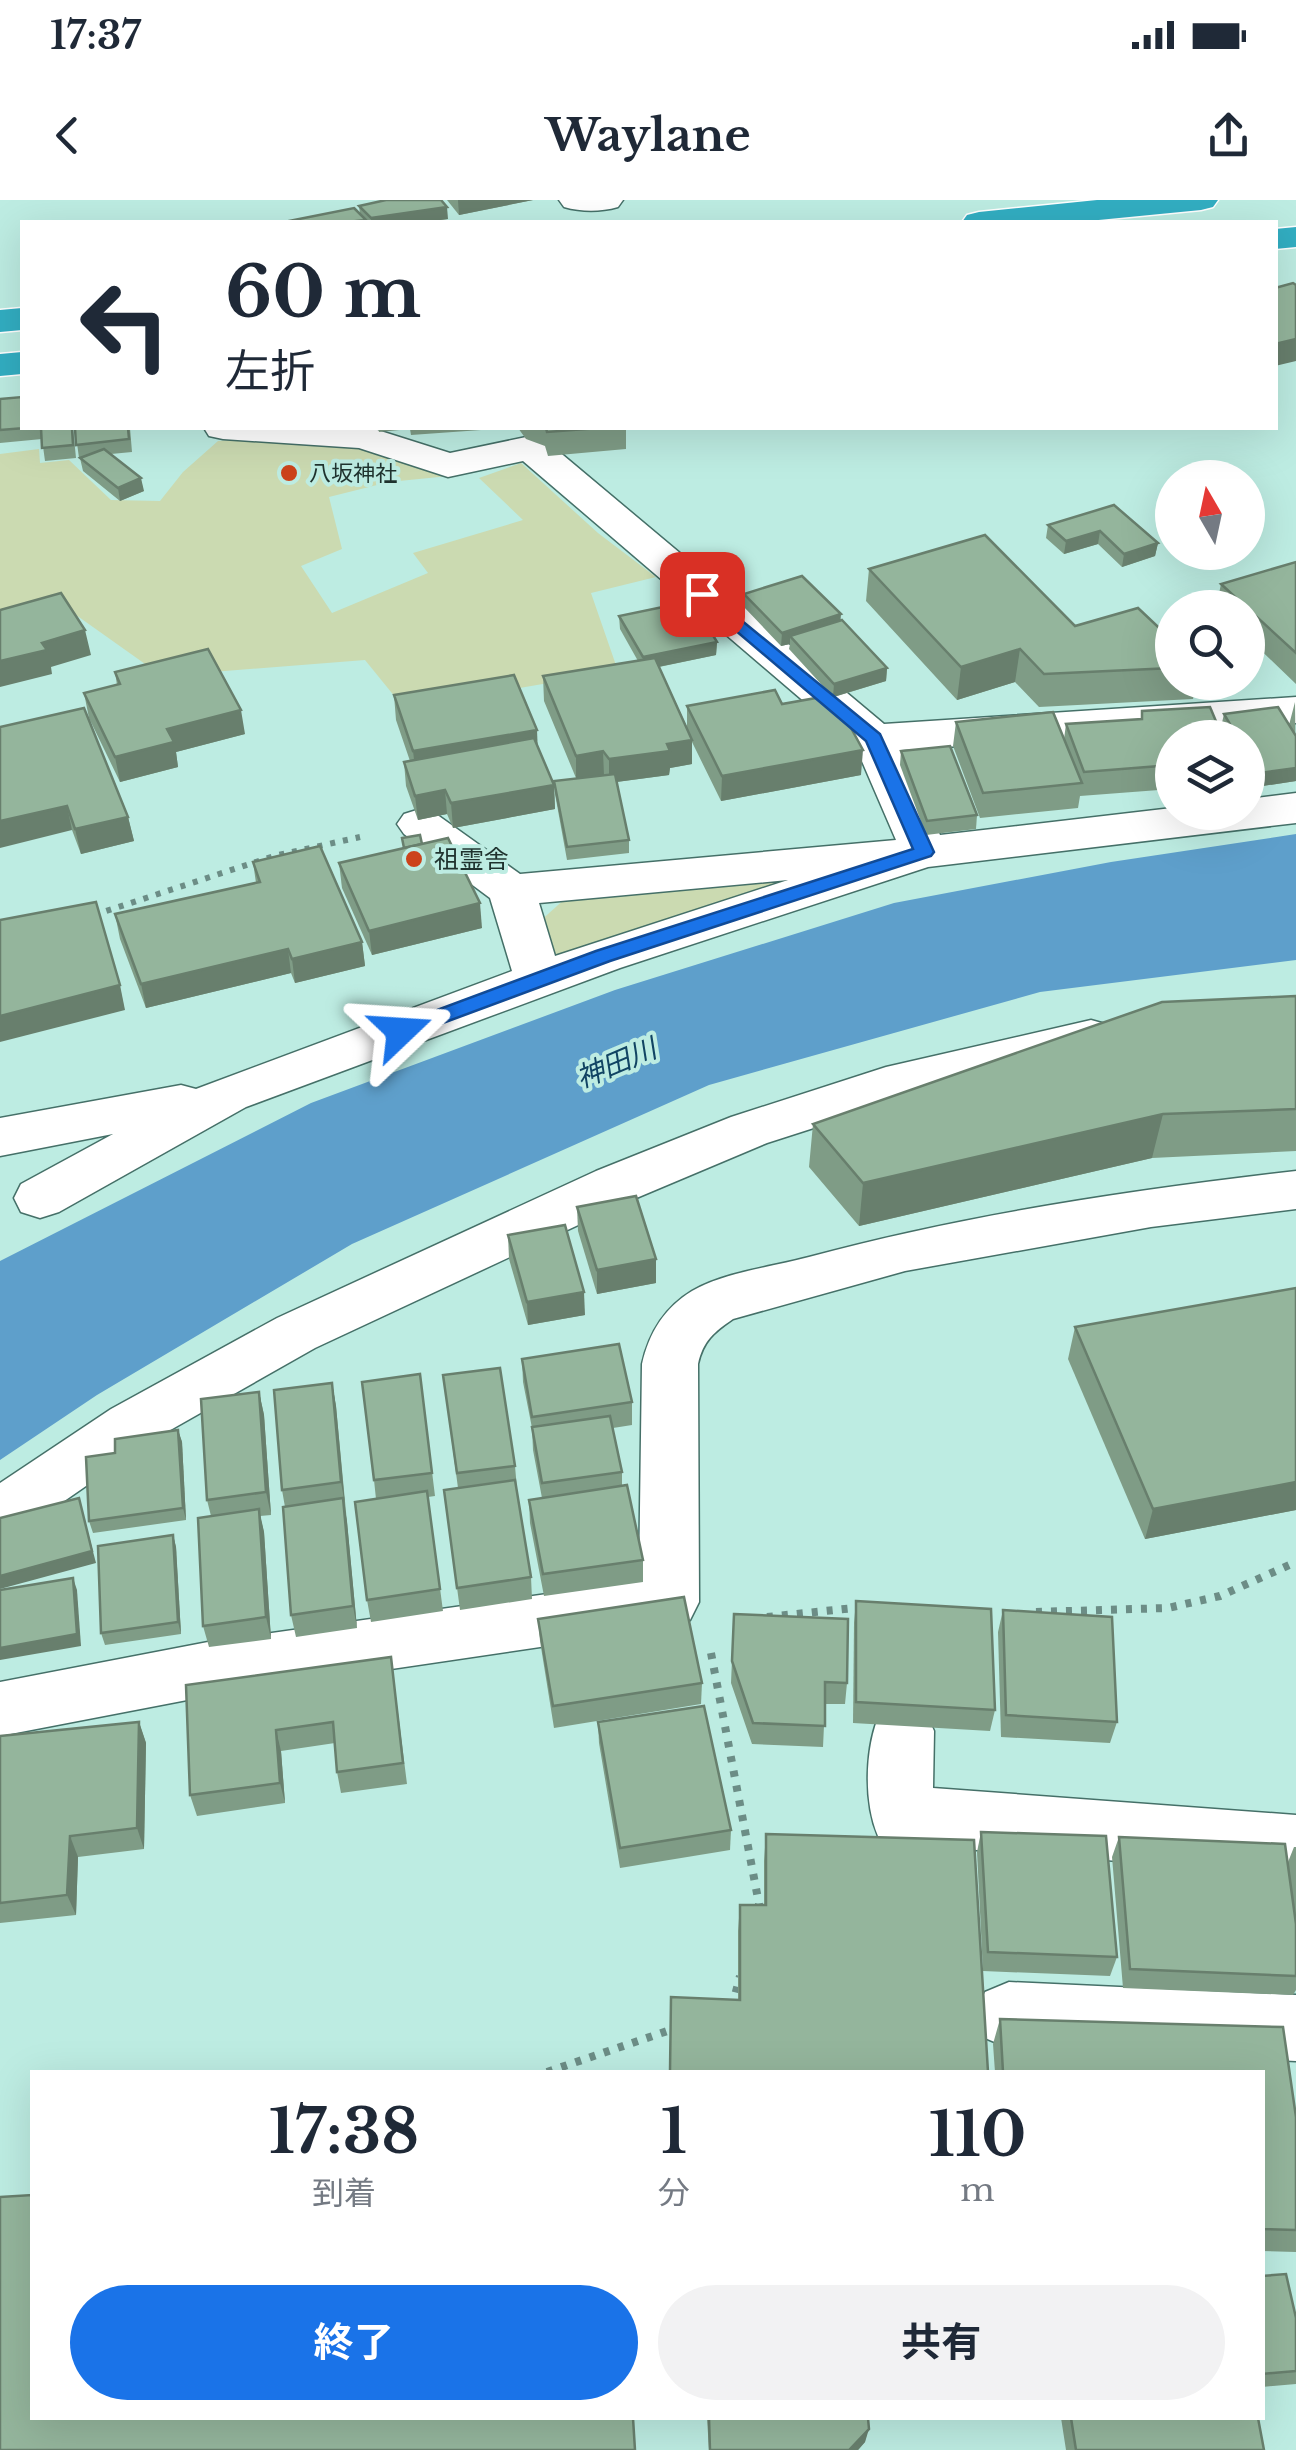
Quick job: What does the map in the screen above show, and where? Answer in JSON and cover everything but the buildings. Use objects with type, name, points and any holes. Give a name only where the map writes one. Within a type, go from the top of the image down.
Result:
[{"type":"highway","points":[[999,220],[1201,200]]},
{"type":"street","points":[[576,200],[606,200]]},
{"type":"street","points":[[254,430],[364,437],[448,466],[531,448],[874,738],[924,852]]},
{"type":"street","points":[[874,738],[1296,710]]},
{"type":"street","points":[[511,890],[924,852],[1296,808]]},
{"type":"street","points":[[420,824],[511,890],[539,981]]},
{"type":"street","points":[[40,1198],[228,1094],[603,956],[924,852]]},
{"type":"street","points":[[0,1514],[131,1425],[296,1333],[615,1185],[749,1130],[904,1080],[1134,1027]]},
{"type":"street","points":[[0,1137],[228,1094]]},
{"type":"street","points":[[0,1709],[208,1669],[669,1602],[670,1364],[674,1338],[694,1316],[716,1303],[904,1251],[1151,1207],[1296,1190]]},
{"type":"street","points":[[904,1731],[901,1816],[1296,1845]]},
{"type":"street","points":[[1009,2015],[1296,2028]]},
{"type":"path","points":[[76,918],[115,911],[274,856],[420,824]]},
{"type":"green space","points":[[251,438],[356,443],[449,476],[389,482],[329,497],[342,549],[301,566],[332,613],[428,573],[413,553],[523,520],[479,478],[521,463],[598,533],[656,577],[591,593],[618,671],[404,708],[365,660],[162,676],[69,610],[0,615],[0,454],[39,449],[40,463],[69,460],[111,500],[160,501],[183,472],[218,441]]},
{"type":"green space","points":[[825,872],[555,960],[538,923],[567,897]]},
{"type":"water","name":"神田川","points":[[1296,834],[1296,960],[1040,992],[709,1085],[352,1244],[97,1395],[0,1460],[0,1261],[311,1103],[615,990],[894,903],[1111,862]]},
{"type":"place","name":"八坂神社","points":[[289,473]]},
{"type":"place","name":"祖霊舎","points":[[414,859]]},
{"type":"route","points":[[401,1031],[603,956],[924,852],[874,738],[702,594]]}]
